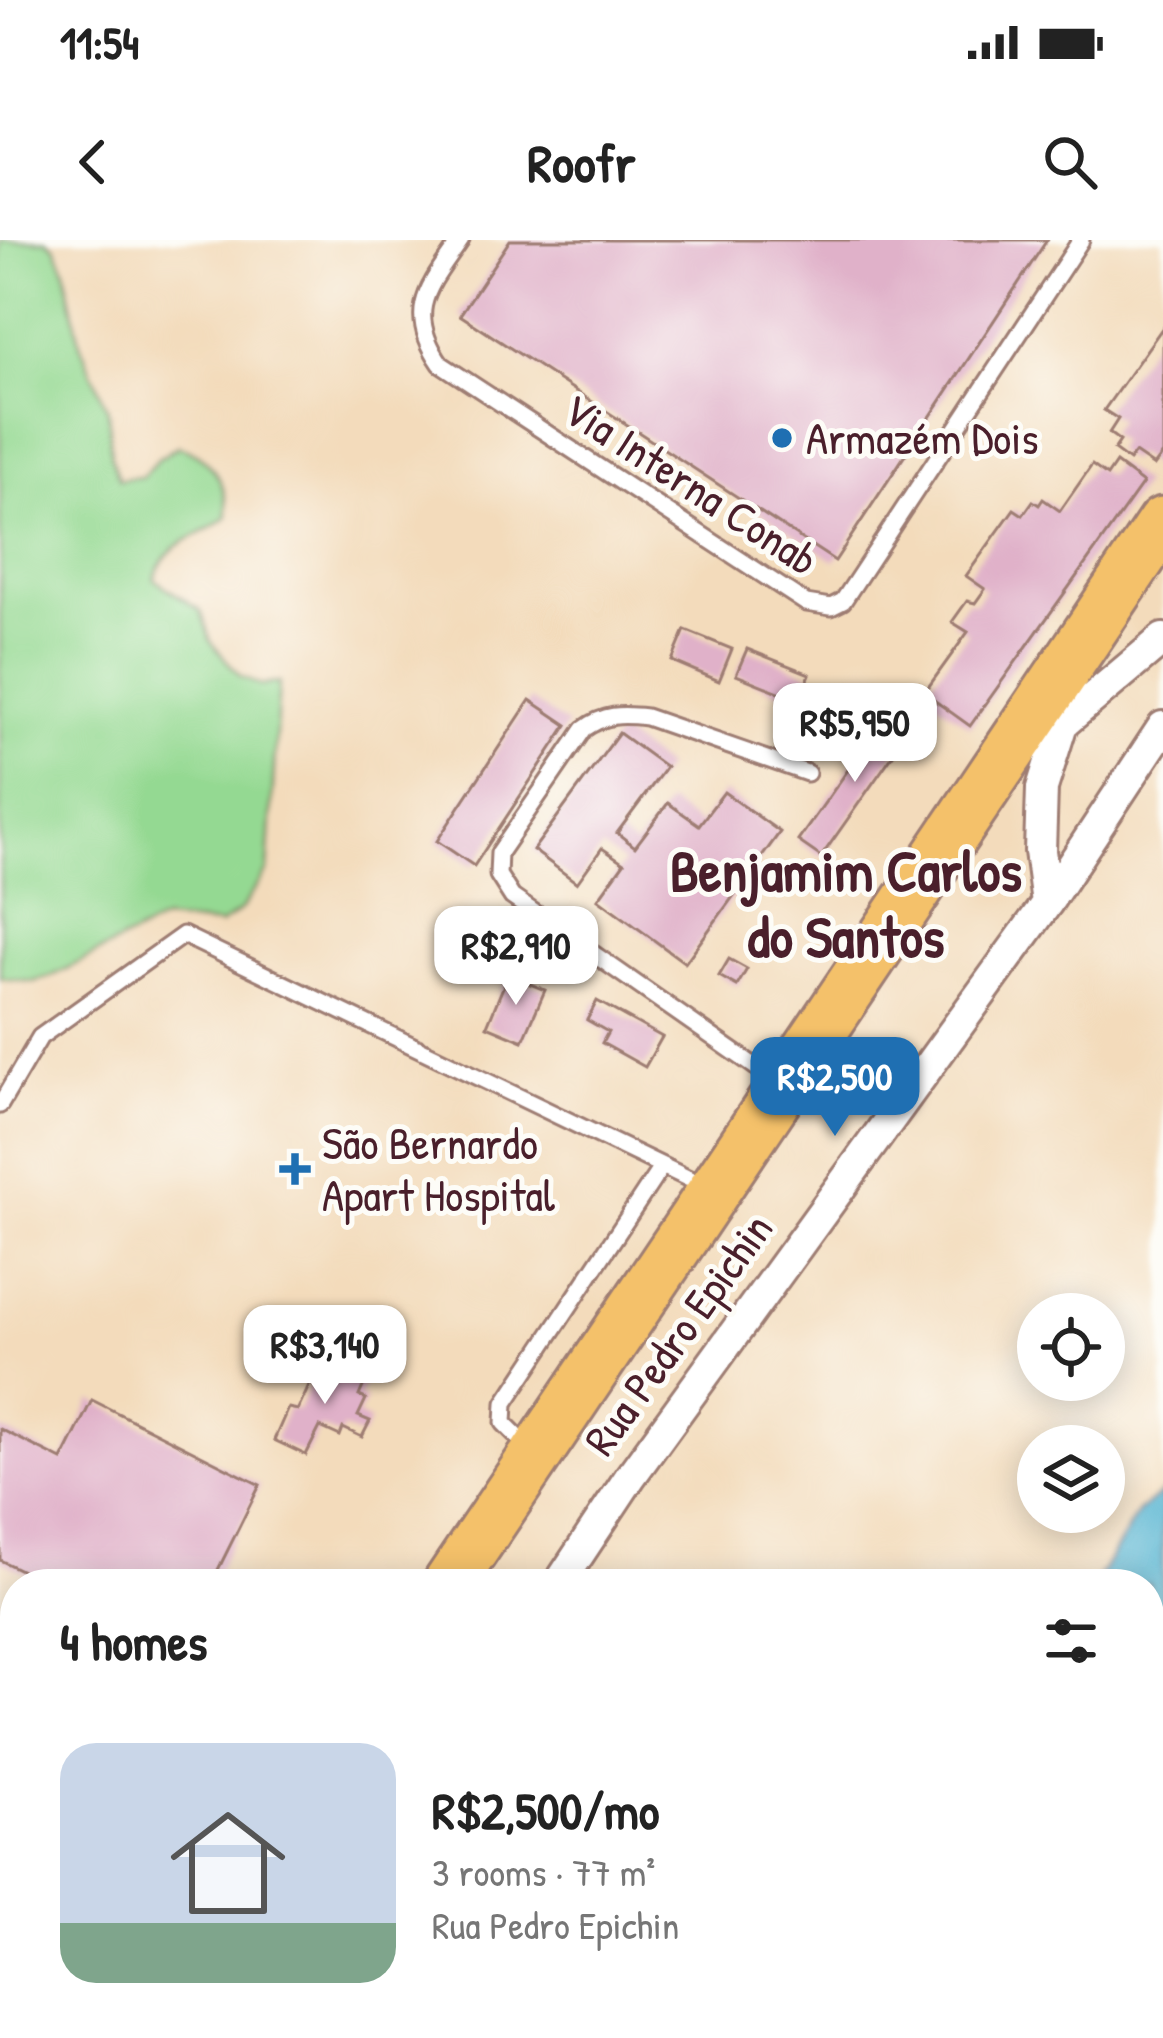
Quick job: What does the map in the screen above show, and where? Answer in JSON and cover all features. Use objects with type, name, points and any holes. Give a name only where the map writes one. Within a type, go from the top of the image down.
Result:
[{"type":"main road","points":[[459,1569],[782,1086],[1048,717],[1163,523]]},
{"type":"street","points":[[1046,903],[1040,850],[1048,717],[1163,639]]},
{"type":"street","name":"Rua Pedro Epichin","points":[[569,1569],[630,1477],[1046,903],[1163,727]]},
{"type":"lane","name":"Via Interna Conab","points":[[460,240],[424,294],[421,323],[440,364],[806,603],[831,608],[843,601],[1082,240]]},
{"type":"lane","points":[[782,1086],[512,897],[498,875],[499,854],[584,729],[599,718],[620,713],[646,717],[807,773]]},
{"type":"lane","points":[[0,1105],[40,1037],[184,935],[711,1190]]},
{"type":"lane","points":[[535,1453],[504,1423],[505,1403],[662,1166]]},
{"type":"green space","points":[[0,240],[47,240],[55,246],[65,269],[80,344],[108,410],[111,457],[119,479],[142,477],[178,446],[200,457],[215,473],[227,517],[176,547],[154,579],[201,611],[211,642],[240,676],[261,686],[279,682],[268,870],[241,910],[220,925],[163,920],[33,982],[0,978]]},
{"type":"water","points":[[1163,1492],[1163,1569],[1104,1569],[1138,1512]]},
{"type":"building","name":"Armazém Dois","points":[[510,240],[1047,240],[835,561],[460,315]]},
{"type":"building","points":[[1163,327],[1163,454],[1154,466],[1135,453],[1129,461],[1114,450],[1120,441],[1109,433],[1118,419],[1104,410]]},
{"type":"building","points":[[1116,463],[1143,483],[970,726],[924,693],[968,632],[952,622],[967,601],[975,603],[985,589],[966,576],[1014,509],[1023,515],[1033,501],[1039,505],[1043,499],[1060,511],[1092,465],[1107,476]]},
{"type":"building","points":[[685,630],[732,649],[719,681],[672,661]]},
{"type":"building","points":[[747,649],[810,674],[799,700],[736,675]]},
{"type":"building","points":[[530,700],[567,725],[474,866],[437,841]]},
{"type":"building","points":[[888,713],[911,729],[821,857],[798,841]]},
{"type":"building","points":[[619,733],[666,767],[617,833],[635,847],[668,803],[699,825],[724,792],[780,832],[685,963],[598,899],[624,863],[602,848],[577,883],[533,850]]},
{"type":"building","points":[[729,959],[747,969],[737,986],[719,976]]},
{"type":"building","points":[[508,975],[545,990],[523,1041],[487,1026]]},
{"type":"building","points":[[597,1001],[662,1037],[645,1067],[602,1043],[608,1032],[587,1020]]},
{"type":"building","points":[[314,1360],[343,1374],[348,1365],[368,1375],[359,1396],[366,1399],[358,1416],[370,1421],[362,1437],[343,1428],[340,1436],[320,1427],[306,1455],[274,1440],[288,1408],[298,1410]]},
{"type":"building","points":[[92,1400],[260,1485],[218,1569],[18,1569],[0,1560],[0,1429],[62,1460]]},
{"type":"place","name":"Armazém Dois","points":[[782,438]]},
{"type":"place","name":"São Bernardo Apart Hospital","points":[[295,1169]]},
{"type":"district","name":"Benjamim Carlos do Santos","points":[[846,904]]}]
